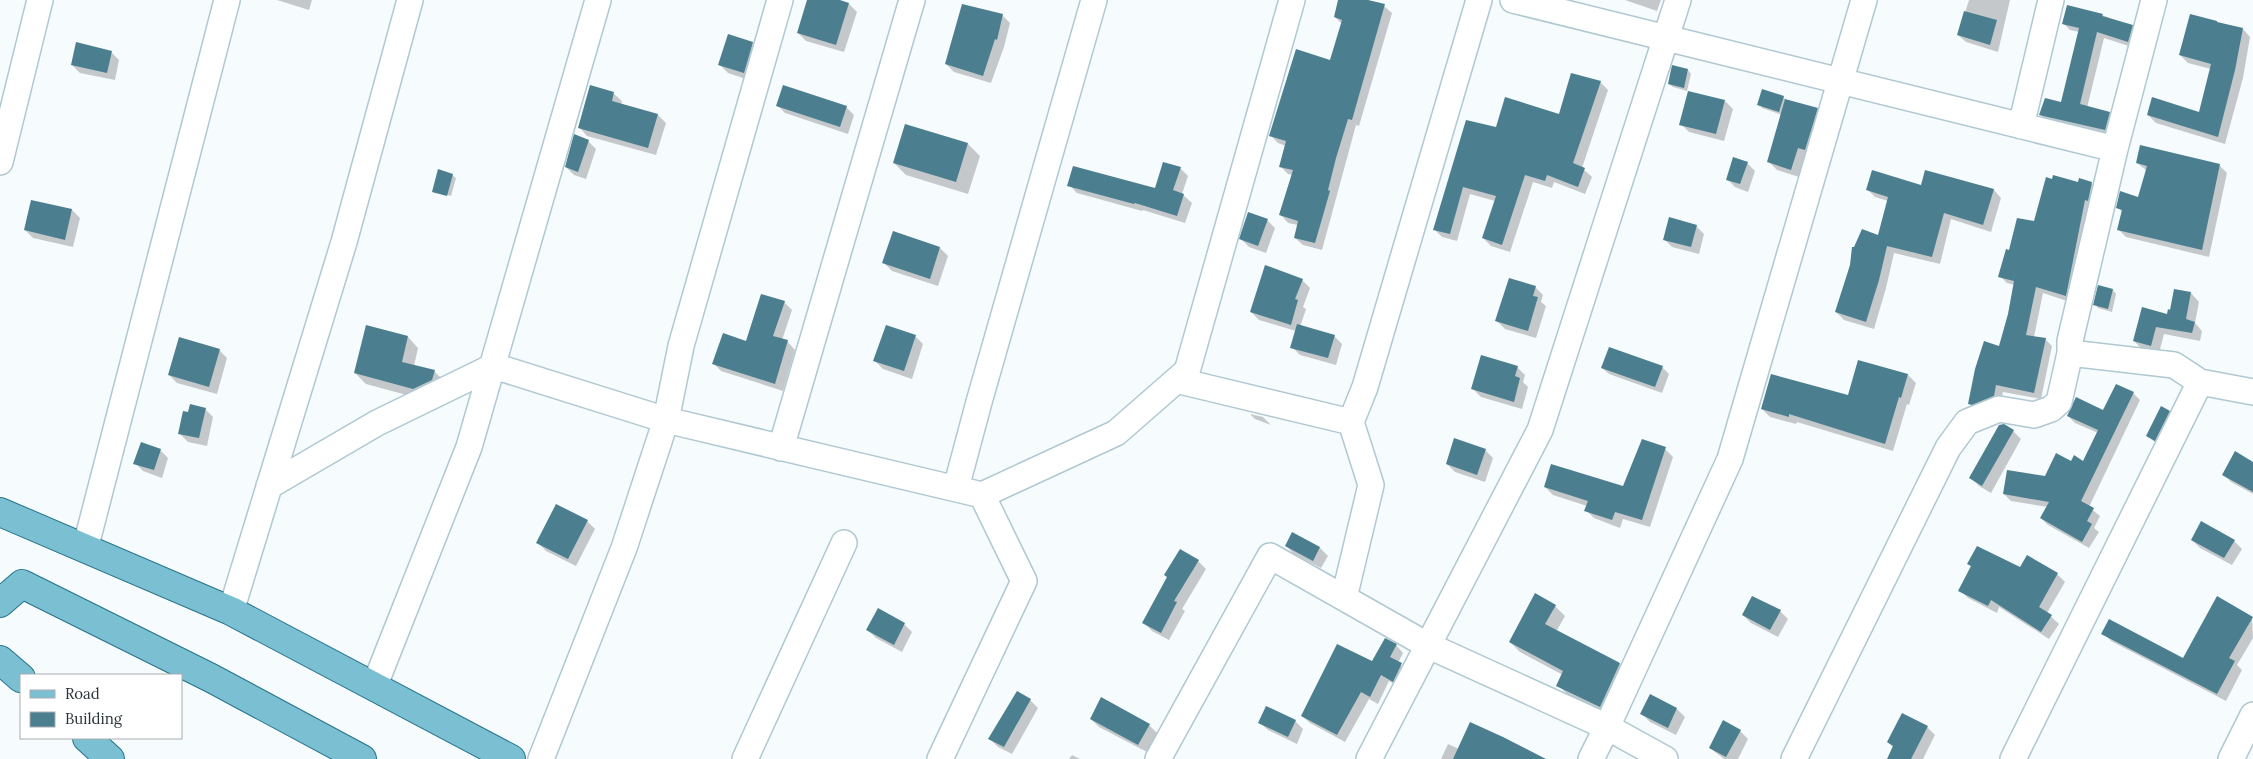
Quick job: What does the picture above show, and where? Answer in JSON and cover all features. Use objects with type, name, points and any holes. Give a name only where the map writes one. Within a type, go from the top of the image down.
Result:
[{"type":"main road","points":[[0,512],[231,611],[511,759]]},
{"type":"main road","points":[[0,603],[22,584],[211,678],[351,756]]},
{"type":"main road","points":[[88,739],[110,759]]},
{"type":"street","points":[[0,162],[40,0]]},
{"type":"street","points":[[85,549],[227,0]]},
{"type":"street","points":[[231,611],[344,242],[410,0]]},
{"type":"street","points":[[374,687],[469,448],[598,0]]},
{"type":"street","points":[[541,759],[624,548],[666,420],[682,346],[780,0]]},
{"type":"street","points":[[781,448],[912,0]]},
{"type":"street","points":[[956,488],[981,392],[1094,0]]},
{"type":"street","points":[[1292,0],[1184,382],[1351,422]]},
{"type":"street","points":[[1344,598],[1371,485],[1351,422],[1365,386],[1479,0]]},
{"type":"street","points":[[1513,0],[2115,149]]},
{"type":"street","points":[[1369,759],[1540,430],[1678,0]]},
{"type":"street","points":[[1590,759],[1607,727],[1730,459],[1864,0]]},
{"type":"street","points":[[2021,126],[2051,0]]},
{"type":"street","points":[[1794,759],[1948,448],[1967,422],[1999,409],[2034,415],[2051,409],[2059,402],[2070,353],[2070,341],[2115,149],[2154,0]]},
{"type":"street","points":[[2070,353],[2174,365],[2200,382],[2253,392]]},
{"type":"street","points":[[269,486],[377,423],[494,366],[666,420],[982,495],[1116,433],[1187,371]]},
{"type":"street","points":[[2012,759],[2200,382]]},
{"type":"street","points":[[940,759],[1024,581],[982,495]]},
{"type":"street","points":[[745,759],[844,543]]},
{"type":"street","points":[[1158,759],[1270,556],[1427,645],[1607,727],[1664,759]]},
{"type":"street","points":[[2231,759],[2253,715]]},
{"type":"building","points":[[807,0],[840,0],[849,3],[836,45],[797,33]]},
{"type":"building","points":[[1338,0],[1368,0],[1385,4],[1352,120],[1348,119],[1336,158],[1328,190],[1330,191],[1315,243],[1294,238],[1298,221],[1279,215],[1293,170],[1279,167],[1286,141],[1269,136],[1296,49],[1330,60],[1342,20],[1334,17]]},
{"type":"building","points":[[962,4],[1003,14],[997,40],[995,39],[983,76],[945,64]]},
{"type":"building","points":[[2067,5],[2103,14],[2102,16],[2133,25],[2128,42],[2097,32],[2080,104],[2110,112],[2105,130],[2039,115],[2045,98],[2061,102],[2079,28],[2062,24]]},
{"type":"building","points":[[1964,11],[1997,20],[1990,45],[1957,35]]},
{"type":"building","points":[[2190,14],[2243,28],[2235,70],[2218,137],[2147,115],[2152,97],[2199,112],[2211,64],[2179,55]]},
{"type":"building","points":[[728,34],[753,42],[744,73],[718,65]]},
{"type":"building","points":[[76,42],[112,51],[107,73],[71,65]]},
{"type":"building","points":[[1672,65],[1688,69],[1684,88],[1668,84]]},
{"type":"building","points":[[1571,73],[1601,81],[1573,163],[1585,168],[1578,187],[1547,175],[1545,181],[1525,175],[1502,245],[1482,238],[1496,196],[1463,187],[1450,234],[1433,230],[1466,120],[1496,127],[1505,97],[1559,114]]},
{"type":"building","points":[[590,85],[614,92],[612,101],[658,114],[648,148],[578,128]]},
{"type":"building","points":[[783,85],[847,106],[840,127],[776,106]]},
{"type":"building","points":[[1762,89],[1784,96],[1779,112],[1757,105]]},
{"type":"building","points":[[1688,91],[1725,100],[1716,134],[1679,125]]},
{"type":"building","points":[[1785,99],[1818,108],[1805,150],[1798,148],[1791,170],[1767,162]]},
{"type":"building","points":[[905,124],[968,143],[956,182],[893,163]]},
{"type":"building","points":[[574,134],[589,140],[578,172],[565,167]]},
{"type":"building","points":[[2140,145],[2220,164],[2202,250],[2117,230],[2122,210],[2116,208],[2120,191],[2138,197],[2147,166],[2136,163]]},
{"type":"building","points":[[1733,157],[1748,162],[1740,184],[1726,180]]},
{"type":"building","points":[[1163,162],[1181,167],[1173,190],[1184,194],[1177,216],[1067,186],[1073,166],[1155,188]]},
{"type":"building","points":[[438,169],[453,174],[447,196],[432,192]]},
{"type":"building","points":[[1872,170],[1921,185],[1925,170],[1994,189],[1983,225],[1944,213],[1932,257],[1887,246],[1866,322],[1835,312],[1850,265],[1852,247],[1854,247],[1862,229],[1878,235],[1888,197],[1866,190]]},
{"type":"building","points":[[2053,175],[2078,182],[2079,178],[2092,182],[2088,201],[2085,200],[2066,296],[2036,287],[2026,335],[2046,338],[2034,393],[1996,385],[1994,396],[1972,405],[1968,404],[1975,369],[1984,341],[1999,346],[2008,314],[2014,281],[1998,277],[2006,249],[2009,250],[2017,218],[2034,221],[2046,177],[2052,179]]},
{"type":"building","points":[[31,200],[72,209],[65,240],[24,230]]},
{"type":"building","points":[[1248,212],[1268,219],[1258,246],[1239,239]]},
{"type":"building","points":[[1669,217],[1697,225],[1691,247],[1663,240]]},
{"type":"building","points":[[893,231],[940,247],[930,279],[882,263]]},
{"type":"building","points":[[1265,265],[1303,279],[1295,299],[1298,300],[1291,325],[1250,312]]},
{"type":"building","points":[[1509,278],[1536,286],[1533,296],[1538,297],[1528,331],[1495,321]]},
{"type":"building","points":[[2098,285],[2113,289],[2108,309],[2093,305]]},
{"type":"building","points":[[2174,289],[2191,292],[2186,319],[2195,322],[2192,333],[2156,327],[2151,346],[2133,341],[2142,307],[2167,314],[2168,309],[2170,310]]},
{"type":"building","points":[[761,294],[785,301],[773,336],[788,340],[775,384],[712,364],[723,333],[746,341]]},
{"type":"building","points":[[1297,324],[1335,335],[1328,358],[1290,348]]},
{"type":"building","points":[[366,325],[408,336],[402,362],[435,370],[432,380],[413,389],[354,373]]},
{"type":"building","points":[[886,325],[916,335],[904,371],[873,361]]},
{"type":"building","points":[[179,337],[220,349],[209,387],[168,375]]},
{"type":"building","points":[[1609,347],[1663,366],[1655,387],[1601,368]]},
{"type":"building","points":[[1481,355],[1518,366],[1515,376],[1520,378],[1514,402],[1471,389]]},
{"type":"building","points":[[1858,360],[1908,374],[1885,444],[1789,414],[1789,417],[1761,409],[1771,374],[1848,395]]},
{"type":"building","points":[[2116,384],[2134,392],[2081,501],[2094,508],[2087,521],[2092,524],[2082,542],[2040,518],[2049,502],[2003,494],[2007,470],[2045,476],[2056,453],[2071,461],[2074,455],[2083,461],[2098,430],[2067,416],[2076,397],[2103,410]]},
{"type":"building","points":[[190,404],[206,408],[199,438],[178,434],[183,411],[188,412]]},
{"type":"building","points":[[2161,406],[2170,411],[2155,441],[2146,436]]},
{"type":"building","points":[[2004,424],[2014,430],[1982,486],[1969,478],[1999,425]]},
{"type":"building","points":[[1454,438],[1486,449],[1477,475],[1446,464]]},
{"type":"building","points":[[1642,439],[1666,447],[1642,520],[1615,512],[1612,520],[1584,511],[1588,501],[1544,487],[1551,464],[1623,486]]},
{"type":"building","points":[[141,442],[161,449],[154,470],[133,464]]},
{"type":"building","points":[[2235,451],[2253,462],[2253,492],[2222,475]]},
{"type":"building","points":[[556,504],[588,520],[568,559],[536,543]]},
{"type":"building","points":[[2201,521],[2235,540],[2224,558],[2191,540]]},
{"type":"building","points":[[1292,532],[1320,547],[1313,561],[1285,546]]},
{"type":"building","points":[[1977,546],[2020,567],[2027,555],[2058,573],[2039,607],[2052,615],[2041,632],[1991,600],[1988,606],[1958,591],[1971,566],[1967,564]]},
{"type":"building","points":[[1180,549],[1199,560],[1174,601],[1177,602],[1161,633],[1142,623],[1167,577],[1164,575]]},
{"type":"building","points":[[1535,593],[1556,605],[1545,624],[1620,663],[1600,707],[1556,686],[1563,671],[1509,642]]},
{"type":"building","points":[[1752,596],[1781,610],[1770,630],[1742,615]]},
{"type":"building","points":[[2217,596],[2253,617],[2229,658],[2235,661],[2217,694],[2101,634],[2109,619],[2183,658]]},
{"type":"building","points":[[878,608],[905,623],[894,645],[866,630]]},
{"type":"building","points":[[1385,638],[1397,644],[1390,657],[1402,663],[1393,682],[1381,675],[1370,697],[1361,692],[1337,735],[1301,716],[1337,644],[1372,661]]},
{"type":"building","points":[[1017,691],[1031,699],[1004,747],[988,739]]},
{"type":"building","points":[[1650,694],[1677,708],[1668,728],[1640,714]]},
{"type":"building","points":[[1101,697],[1150,724],[1138,745],[1090,719]]},
{"type":"building","points":[[1266,706],[1296,720],[1288,737],[1258,723]]},
{"type":"building","points":[[1902,713],[1928,726],[1911,759],[1887,759],[1893,746],[1887,742]]},
{"type":"building","points":[[1723,720],[1741,730],[1726,757],[1709,748]]},
{"type":"building","points":[[1470,722],[1503,737],[1546,759],[1453,759]]}]
